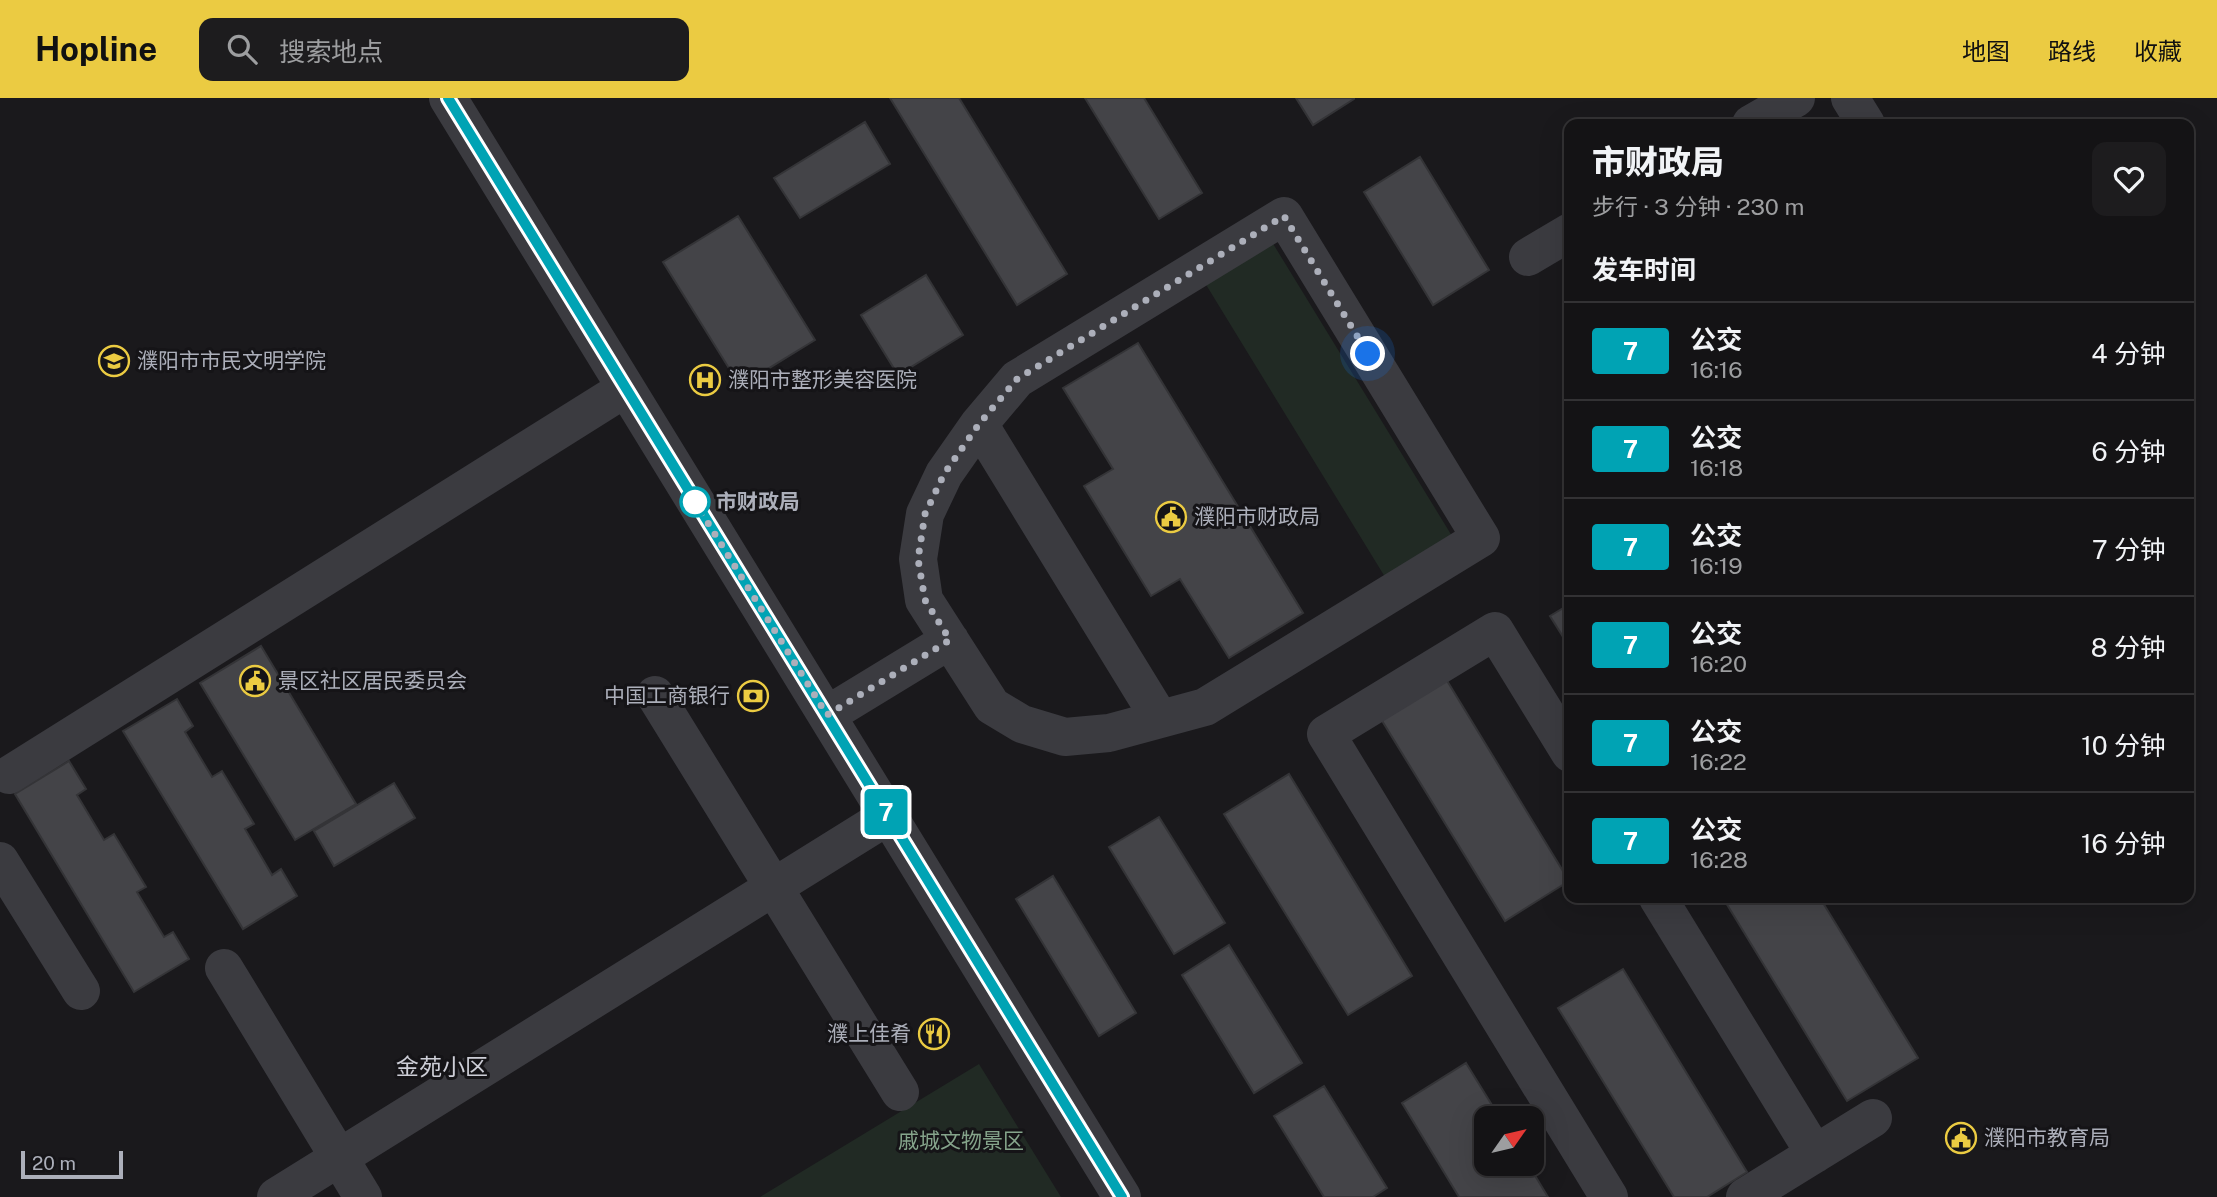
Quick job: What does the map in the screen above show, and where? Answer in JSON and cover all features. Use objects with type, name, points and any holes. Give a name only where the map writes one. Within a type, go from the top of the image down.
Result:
[{"type":"street","points":[[448,98],[1122,1197]]},
{"type":"street","points":[[1760,119],[1796,98]]},
{"type":"street","points":[[1850,98],[1863,119]]},
{"type":"street","points":[[1284,216],[1481,538],[1205,707],[1109,733],[1065,737],[1021,724],[992,706],[925,600],[918,559],[925,514],[944,474],[979,424],[1017,379],[1284,216]]},
{"type":"street","points":[[1528,257],[1564,236]]},
{"type":"street","points":[[9,775],[626,388]]},
{"type":"street","points":[[979,424],[1160,719]]},
{"type":"street","points":[[1564,743],[1495,631],[1326,734],[1609,1197]]},
{"type":"street","points":[[827,715],[950,640]]},
{"type":"street","points":[[655,695],[900,1092]]},
{"type":"street","points":[[276,1197],[888,816]]},
{"type":"street","points":[[0,861],[81,991]]},
{"type":"street","points":[[1661,903],[1815,1154]]},
{"type":"street","points":[[224,968],[363,1197]]},
{"type":"street","points":[[1745,1197],[1873,1118]]},
{"type":"green space","points":[[1272,242],[1452,536],[1385,577],[1205,283]]},
{"type":"green space","name":"戚城文物景区","points":[[979,1064],[1061,1197],[760,1197]]},
{"type":"building","points":[[890,98],[959,98],[1067,274],[1017,305]]},
{"type":"building","points":[[1085,98],[1144,98],[1202,193],[1159,219]]},
{"type":"building","points":[[1296,98],[1354,98],[1354,99],[1313,125]]},
{"type":"building","points":[[865,122],[890,164],[800,218],[774,178]]},
{"type":"building","points":[[1420,157],[1489,270],[1433,305],[1364,192]]},
{"type":"building","points":[[738,216],[815,340],[740,386],[663,262]]},
{"type":"building","points":[[926,275],[963,335],[898,375],[861,315]]},
{"type":"building","points":[[1138,343],[1303,613],[1229,658],[1180,579],[1151,596],[1084,486],[1113,469],[1063,388]]},
{"type":"building","points":[[1564,608],[1564,638],[1550,616]]},
{"type":"building","points":[[261,646],[356,804],[295,840],[200,683]]},
{"type":"building","points":[[1446,679],[1564,873],[1564,884],[1505,921],[1381,719]]},
{"type":"building","points":[[177,699],[193,726],[185,732],[212,777],[222,771],[254,824],[245,829],[272,875],[281,869],[297,896],[243,929],[123,731]]},
{"type":"building","points":[[69,761],[86,789],[77,795],[104,840],[114,834],[146,887],[137,892],[164,937],[173,932],[189,959],[134,992],[15,794]]},
{"type":"building","points":[[1289,774],[1412,976],[1348,1015],[1224,814]]},
{"type":"building","points":[[394,783],[415,818],[334,866],[314,831]]},
{"type":"building","points":[[1159,817],[1225,923],[1174,954],[1109,847]]},
{"type":"building","points":[[1053,876],[1136,1013],[1099,1036],[1016,899]]},
{"type":"building","points":[[1726,903],[1823,903],[1918,1058],[1847,1101]]},
{"type":"building","points":[[1229,945],[1302,1063],[1254,1093],[1182,975]]},
{"type":"building","points":[[1623,969],[1747,1172],[1707,1197],[1674,1197],[1558,1008]]},
{"type":"building","points":[[1466,1063],[1493,1106],[1474,1106],[1474,1176],[1535,1176],[1548,1197],[1459,1197],[1402,1103]]},
{"type":"building","points":[[1324,1086],[1387,1188],[1373,1197],[1324,1197],[1274,1116]]},
{"type":"bus line","name":"7","points":[[448,98],[1122,1197]]},
{"type":"place","name":"濮阳市市民文明学院","points":[[114,361]]},
{"type":"place","name":"濮阳市整形美容医院","points":[[705,380]]},
{"type":"place","name":"市财政局","points":[[695,502]]},
{"type":"place","name":"濮阳市财政局","points":[[1171,517]]},
{"type":"place","name":"景区社区居民委员会","points":[[255,681]]},
{"type":"place","name":"中国工商银行","points":[[753,696]]},
{"type":"place","name":"濮上佳肴","points":[[934,1034]]},
{"type":"place","name":"濮阳市教育局","points":[[1961,1138]]},
{"type":"district","name":"金苑小区","points":[[442,1067]]},
{"type":"route","points":[[695,502],[827,715],[950,640],[925,600],[918,559],[925,514],[944,474],[979,424],[1017,379],[1284,216],[1368,354]]}]
